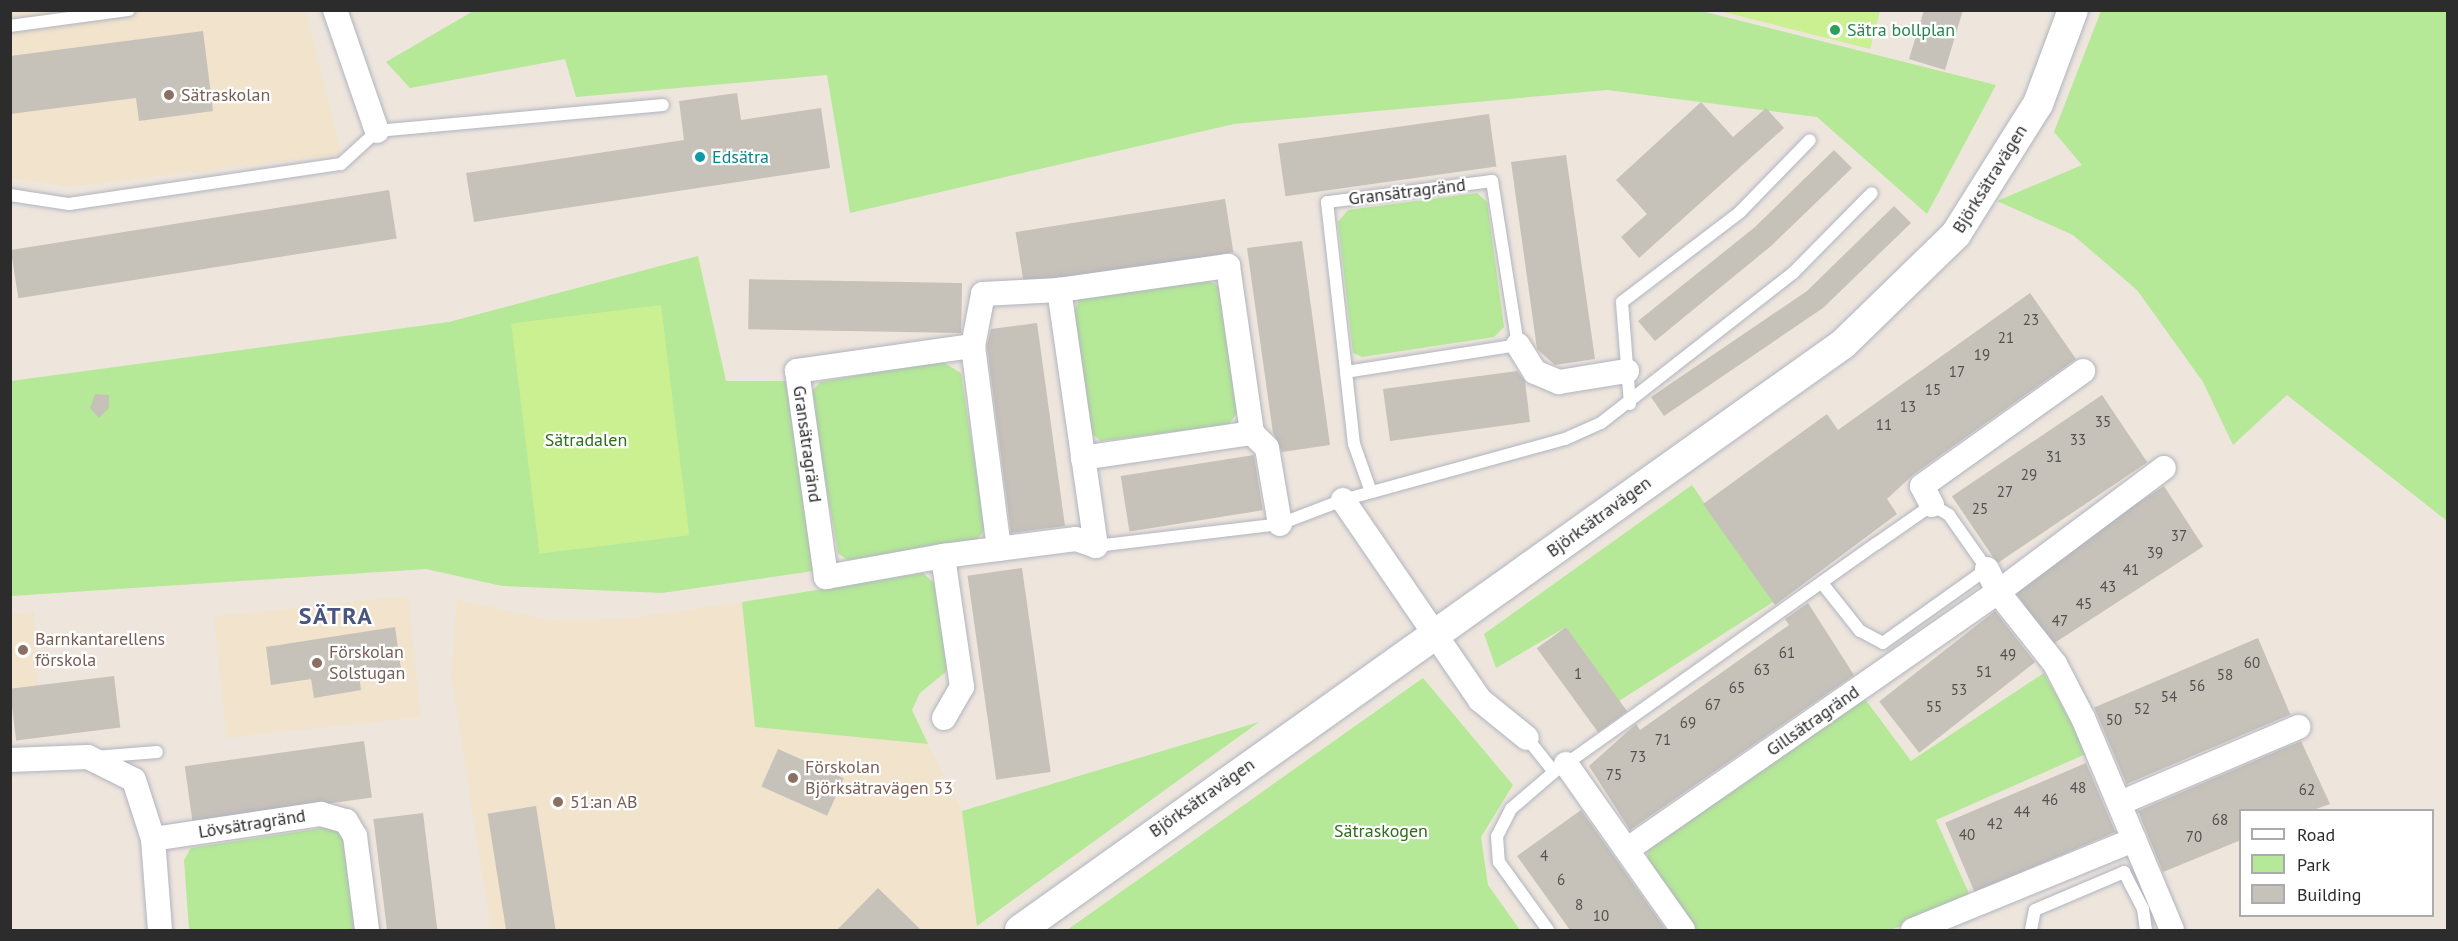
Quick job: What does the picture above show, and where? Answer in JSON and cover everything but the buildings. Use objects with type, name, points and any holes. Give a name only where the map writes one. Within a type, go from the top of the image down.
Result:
[{"type":"street","points":[[335,10],[377,131]]},
{"type":"street","name":"Björksätravägen","points":[[1020,930],[1843,344],[1956,234],[2038,104],[2073,10]]},
{"type":"street","points":[[999,549],[973,346],[983,294],[1059,290],[1228,266],[1252,433],[1266,447],[1280,524]]},
{"type":"street","points":[[1059,290],[1096,546]]},
{"type":"street","name":"Gransätragränd","points":[[1518,345],[1535,372],[1559,382],[1627,371]]},
{"type":"street","name":"Gransätragränd","points":[[973,346],[797,371],[826,577],[943,556],[1076,539],[1096,546]]},
{"type":"street","points":[[1932,505],[1922,486],[2083,371]]},
{"type":"street","points":[[1083,458],[1252,433]]},
{"type":"street","name":"Gillsätragränd","points":[[1628,849],[1998,592],[2164,468]]},
{"type":"street","points":[[1343,500],[1432,637],[1480,700],[1527,738]]},
{"type":"street","points":[[943,556],[962,687],[944,718]]},
{"type":"street","points":[[1987,568],[1998,592],[2055,664],[2120,803],[2172,930]]},
{"type":"street","points":[[2120,803],[2298,727]]},
{"type":"street","points":[[10,760],[88,758],[134,780],[153,839],[160,930]]},
{"type":"street","points":[[1560,768],[1628,849],[1683,930]]},
{"type":"street","name":"Lövsätragränd","points":[[153,839],[321,814],[346,821],[354,836],[367,930]]},
{"type":"street","points":[[1913,930],[2134,840]]},
{"type":"lane","points":[[10,26],[88,13],[129,10]]},
{"type":"lane","points":[[10,195],[69,204],[341,164],[377,131],[663,105]]},
{"type":"lane","points":[[1630,404],[1622,302],[1740,212],[1810,140]]},
{"type":"lane","name":"Gransätragränd","points":[[1371,492],[1354,444],[1327,202],[1492,181],[1518,345]]},
{"type":"lane","name":"Gransätragränd","points":[[1096,546],[1280,524],[1343,500],[1565,439],[1630,404],[1677,358],[1793,273],[1872,194]]},
{"type":"lane","points":[[1346,372],[1518,345]]},
{"type":"lane","points":[[1548,930],[1499,862],[1497,836],[1511,809],[1560,768],[1932,505],[1949,515],[1987,568],[1883,643],[1860,631],[1822,583]]},
{"type":"lane","points":[[1527,738],[1560,768]]},
{"type":"lane","points":[[88,758],[157,752]]},
{"type":"lane","points":[[2031,930],[2035,910],[2124,872],[2143,909],[2146,930]]},
{"type":"shaded area","name":"Sätraskolan","points":[[11,11],[306,11],[341,154],[69,187],[11,178]]},
{"type":"shaded area","name":"Förskolan Solstugan","points":[[408,596],[421,717],[227,738],[214,616]]},
{"type":"shaded area","points":[[457,599],[547,620],[624,619],[742,602],[755,727],[928,744],[962,811],[977,926],[973,930],[491,930],[451,674]]},
{"type":"shaded area","name":"Barnkantarellens förskola","points":[[34,612],[38,685],[11,688],[11,614]]},
{"type":"green space","points":[[475,10],[1697,10],[1996,85],[1927,214],[1817,117],[1607,90],[1234,124],[850,213],[827,75],[576,97],[565,59],[410,88],[386,62]]},
{"type":"green space","name":"Sätra bollplan","points":[[1719,11],[1880,11],[1870,49]]},
{"type":"green space","points":[[2101,11],[2447,11],[2447,521],[2287,395],[2233,445],[2203,382],[2137,290],[2073,235],[1997,201],[2082,165],[2054,132]]},
{"type":"green space","points":[[1477,193],[1487,202],[1504,327],[1494,337],[1362,357],[1353,353],[1338,222],[1348,210]]},
{"type":"green space","name":"Sätradalen","points":[[698,256],[726,381],[790,381],[813,571],[662,593],[502,586],[426,569],[11,596],[11,381],[449,322]]},
{"type":"green space","points":[[1204,278],[1220,287],[1239,411],[1228,425],[1101,441],[1092,434],[1074,314],[1079,298]]},
{"type":"green space","points":[[661,305],[689,535],[539,554],[511,323]]},
{"type":"green space","points":[[941,361],[961,373],[985,530],[974,543],[847,560],[838,553],[810,394],[820,382]]},
{"type":"green space","points":[[1692,485],[1773,602],[1619,701],[1566,627],[1496,668],[1484,634]]},
{"type":"green space","points":[[923,573],[934,583],[948,670],[920,693],[912,710],[928,744],[755,727],[742,602]]},
{"type":"green space","points":[[2044,673],[2088,753],[1936,820],[1971,898],[1891,930],[1695,930],[1647,861],[1649,848],[1862,695],[1911,761]]},
{"type":"green space","name":"Sätraskogen","points":[[1423,678],[1513,785],[1481,837],[1488,885],[1520,930],[1067,930]]},
{"type":"green space","points":[[1259,722],[977,926],[962,811]]},
{"type":"green space","points":[[342,825],[357,930],[189,930],[184,860],[191,848]]},
{"type":"place","name":"Sätra bollplan","points":[[1835,30]]},
{"type":"place","name":"Sätraskolan","points":[[169,95]]},
{"type":"place","name":"Edsätra","points":[[700,157]]},
{"type":"place","name":"Barnkantarellens förskola","points":[[23,650]]},
{"type":"place","name":"Förskolan Solstugan","points":[[317,663]]},
{"type":"place","name":"Förskolan Björksätravägen 53","points":[[793,778]]},
{"type":"place","name":"51:an AB","points":[[558,802]]},
{"type":"district","name":"SÄTRA","points":[[336,616]]}]
